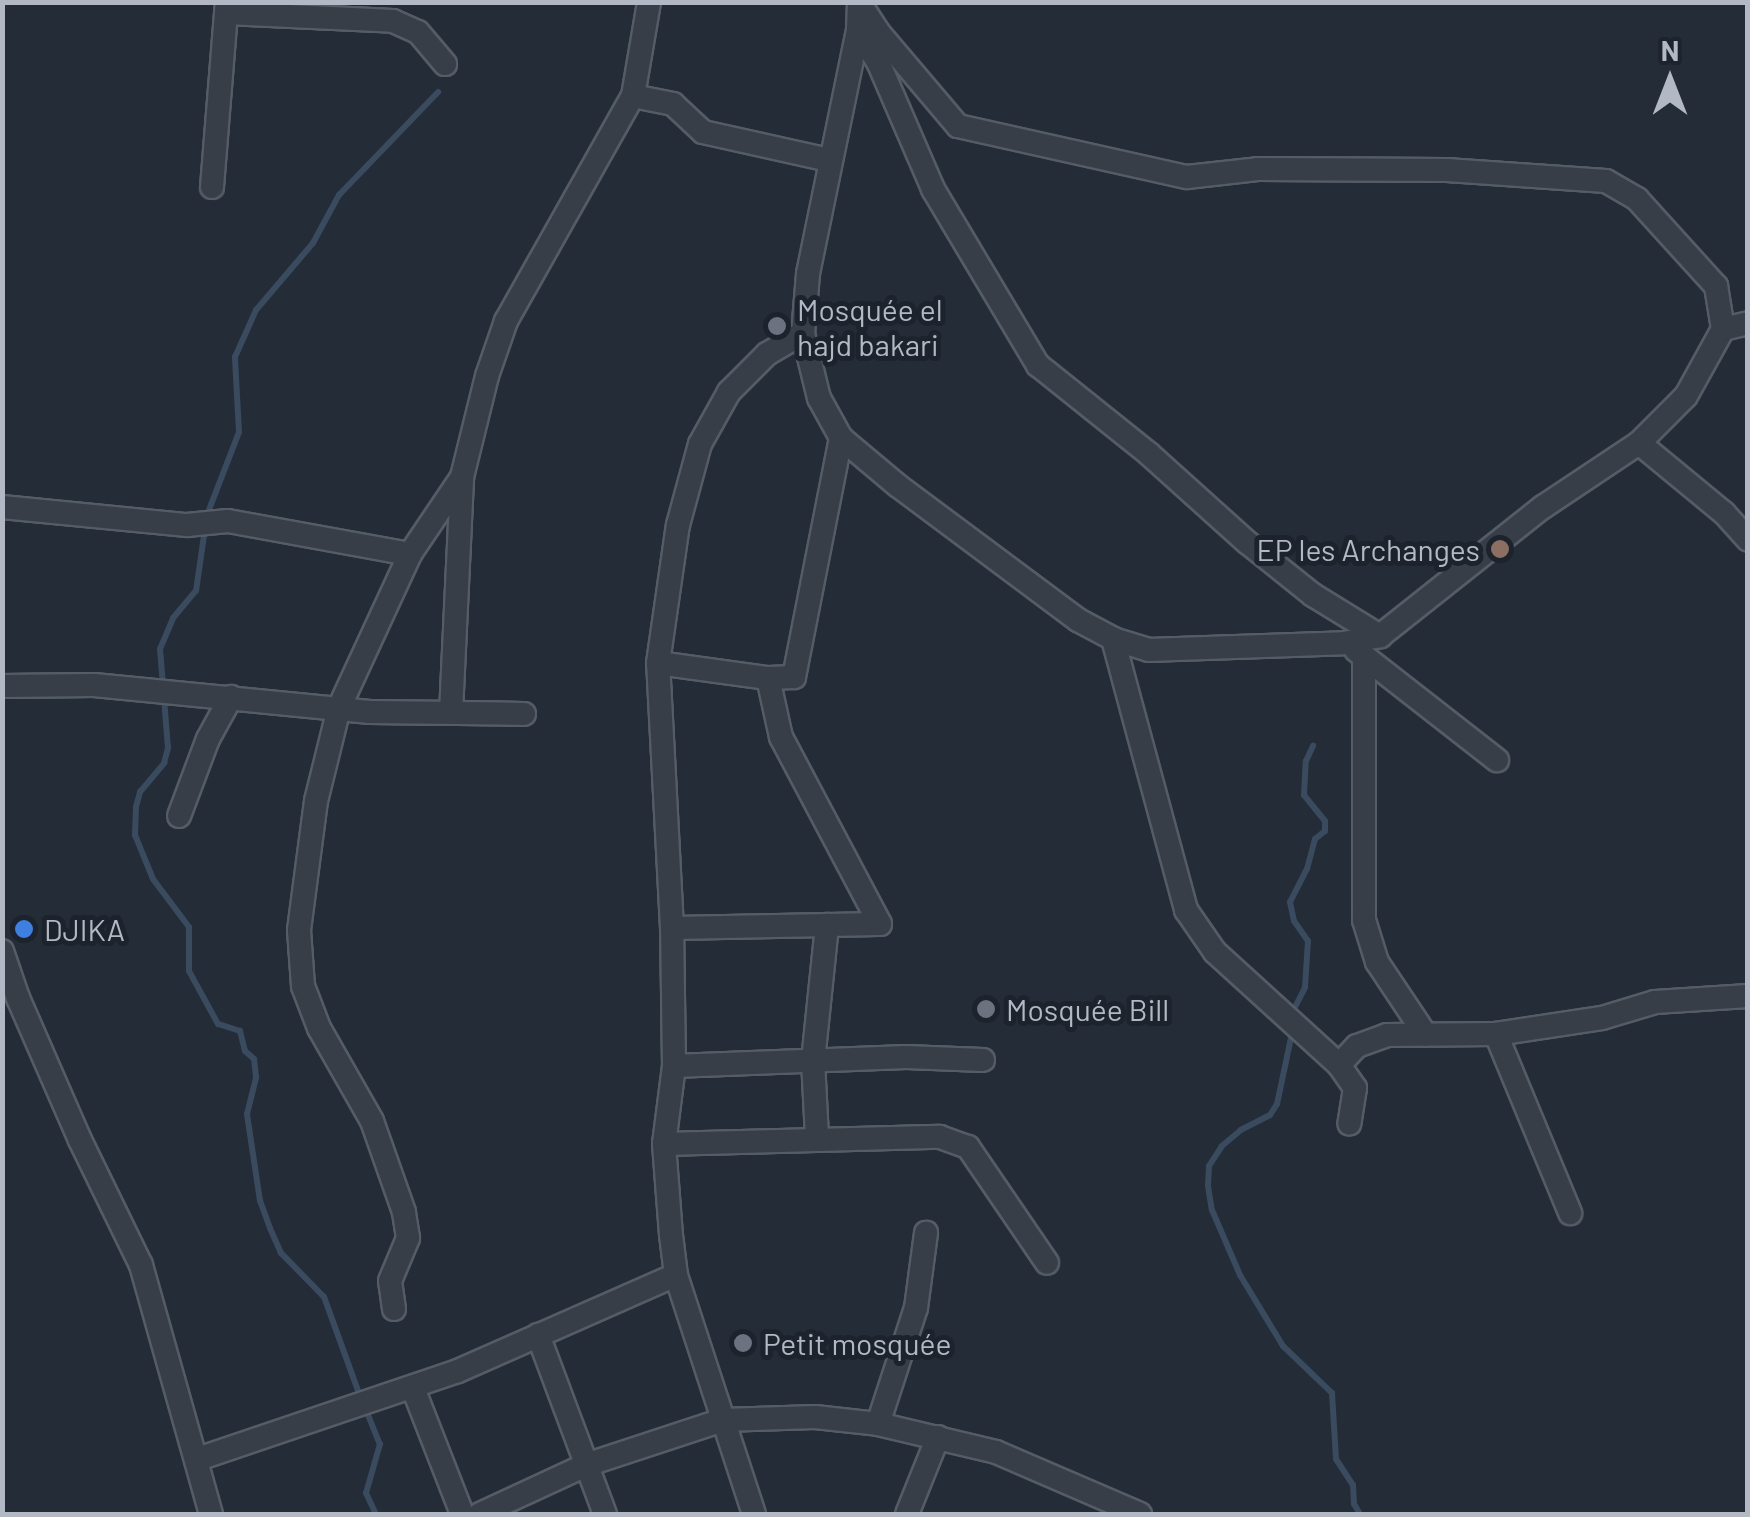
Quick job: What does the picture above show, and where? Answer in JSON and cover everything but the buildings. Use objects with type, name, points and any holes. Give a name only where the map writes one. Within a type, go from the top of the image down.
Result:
[{"type":"street","points":[[451,713],[462,477],[487,376],[506,322],[633,96],[649,2]]},
{"type":"street","points":[[860,3],[879,33],[958,126],[1036,140],[1187,177],[1258,168],[1447,170],[1606,181],[1637,199],[1716,286],[1722,329],[1686,396],[1639,444],[1543,507],[1380,636],[1354,649],[1148,650],[1113,639],[1078,620],[842,438],[819,398],[804,334],[808,274],[858,30],[860,3]]},
{"type":"street","points":[[212,187],[226,8],[393,20],[418,32],[445,64]]},
{"type":"street","points":[[858,30],[879,64],[932,189],[1038,365],[1150,454],[1274,564],[1380,636]]},
{"type":"street","points":[[633,96],[673,104],[703,132],[829,160]]},
{"type":"street","points":[[1722,329],[1748,323]]},
{"type":"street","points":[[754,1514],[676,1276],[664,1144],[674,1066],[672,928],[658,663],[678,525],[700,444],[729,392],[767,354],[804,334]]},
{"type":"street","points":[[658,663],[768,678],[794,677],[842,438]]},
{"type":"street","points":[[1639,444],[1724,513],[1748,540]]},
{"type":"street","points":[[394,1309],[390,1281],[408,1238],[404,1212],[372,1121],[319,1028],[304,986],[299,930],[316,801],[339,708],[410,554],[462,477]]},
{"type":"street","points":[[2,507],[187,526],[204,522],[266,526],[410,554]]},
{"type":"street","points":[[1113,639],[1186,910],[1215,952],[1339,1065],[1355,1088],[1349,1124]]},
{"type":"street","points":[[1354,649],[1498,760]]},
{"type":"street","points":[[1354,649],[1364,920],[1377,962],[1425,1034]]},
{"type":"street","points":[[672,928],[880,924],[780,737],[768,678]]},
{"type":"street","points":[[2,686],[165,689],[339,708],[524,714]]},
{"type":"street","points":[[179,816],[208,739],[230,697]]},
{"type":"street","points":[[816,1137],[814,1061],[826,925]]},
{"type":"street","points":[[2,951],[10,1001],[141,1265],[211,1514]]},
{"type":"street","points":[[1339,1065],[1357,1046],[1386,1036],[1496,1034],[1602,1018],[1654,1002],[1748,996]]},
{"type":"street","points":[[1496,1034],[1570,1213]]},
{"type":"street","points":[[674,1066],[906,1056],[983,1060]]},
{"type":"street","points":[[664,1144],[912,1134],[940,1137],[968,1147],[1047,1263]]},
{"type":"street","points":[[878,1424],[916,1308],[926,1233]]},
{"type":"street","points":[[198,1459],[405,1390],[676,1276]]},
{"type":"street","points":[[538,1335],[605,1514]]},
{"type":"street","points":[[405,1390],[462,1514]]},
{"type":"street","points":[[480,1514],[586,1465],[723,1420],[816,1417],[878,1424],[996,1452],[1140,1514]]},
{"type":"street","points":[[906,1514],[938,1437]]},
{"type":"waterway","points":[[361,1399],[324,1297],[281,1253],[270,1228],[260,1201],[247,1114],[256,1077],[254,1059],[245,1051],[240,1031],[218,1024],[189,971],[189,927],[153,879],[135,835],[136,807],[140,792],[164,763],[168,748],[160,649],[173,618],[196,591],[207,515],[239,432],[235,357],[256,310],[313,243],[339,195],[438,92]]},
{"type":"waterway","points":[[1291,1015],[1305,987],[1308,941],[1294,921],[1290,902],[1307,869],[1315,839],[1325,831],[1325,821],[1304,795],[1306,761],[1313,746]]},
{"type":"waterway","points":[[1292,1033],[1277,1104],[1270,1115],[1241,1130],[1222,1146],[1209,1166],[1208,1186],[1212,1210],[1240,1275],[1283,1346],[1332,1393],[1336,1459],[1353,1485],[1354,1504],[1360,1514]]},
{"type":"waterway","points":[[366,1410],[380,1444],[366,1493],[376,1514]]},
{"type":"place","name":"Mosquée el hajd bakari","points":[[777,326]]},
{"type":"place","name":"EP les Archanges","points":[[1500,549]]},
{"type":"place","name":"DJIKA","points":[[24,929]]},
{"type":"place","name":"Mosquée Bill","points":[[986,1009]]},
{"type":"place","name":"Petit mosquée","points":[[743,1343]]}]
